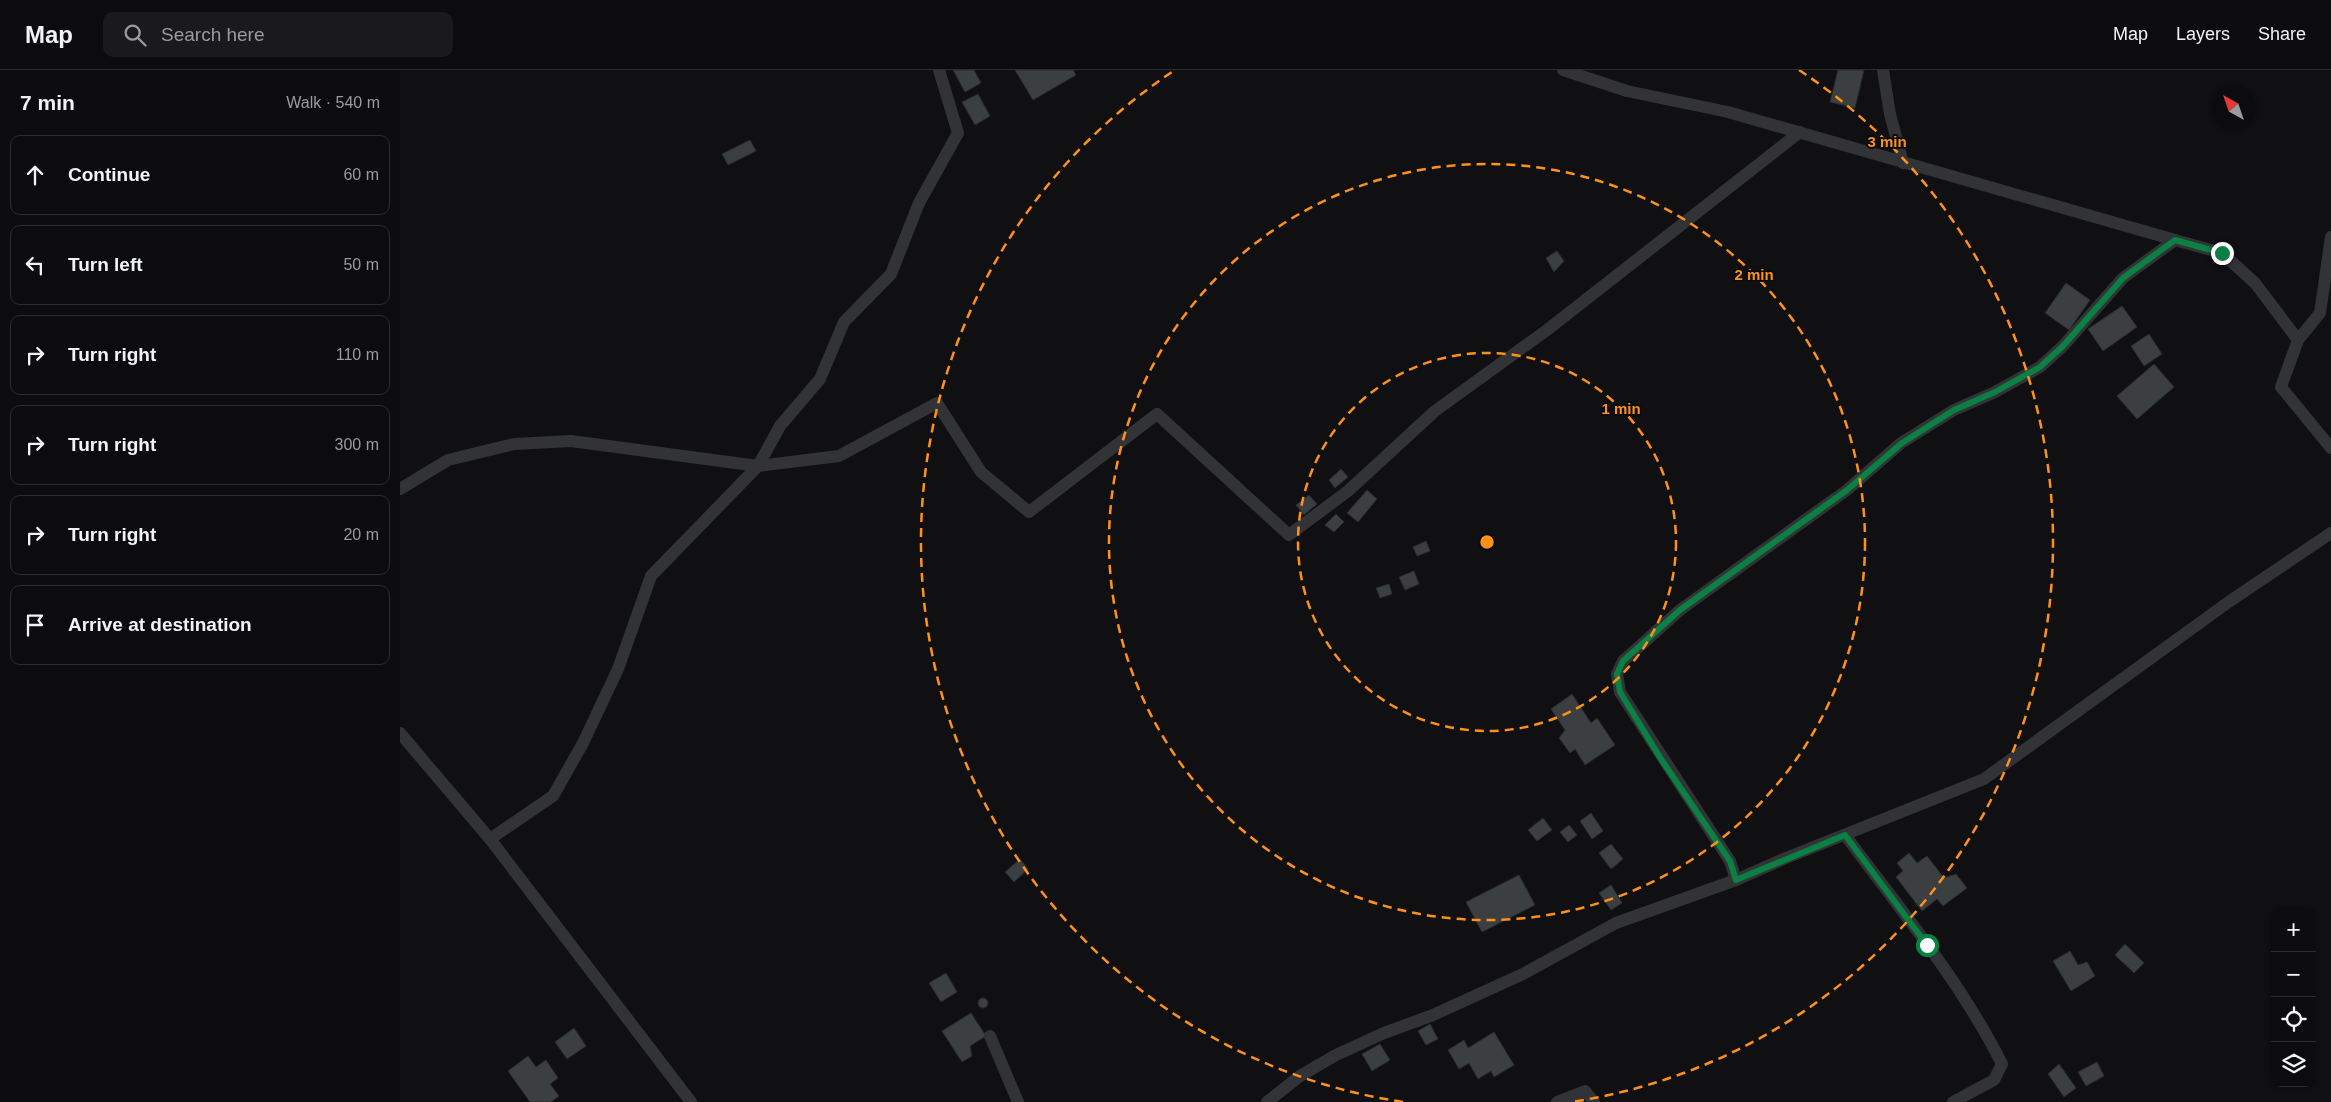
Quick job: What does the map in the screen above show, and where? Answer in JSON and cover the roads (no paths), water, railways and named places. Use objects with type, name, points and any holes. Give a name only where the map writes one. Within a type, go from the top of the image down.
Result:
[{"type":"street","points":[[490,839],[553,796],[583,743],[618,669],[651,576],[758,466],[780,426],[820,379],[844,322],[891,274],[919,203],[958,133],[939,70]]},
{"type":"street","points":[[1563,70],[1627,91],[1728,112],[2222,253],[2255,283],[2298,340]]},
{"type":"street","points":[[1883,70],[1890,114],[1903,163]]},
{"type":"street","points":[[400,490],[448,460],[514,444],[572,441],[758,466],[839,456],[937,403],[981,472],[1029,512],[1157,414],[1290,535],[1348,490],[1435,411],[1547,330],[1800,132]]},
{"type":"street","points":[[2331,237],[2326,315],[2298,340],[2281,387],[2331,448]]},
{"type":"street","points":[[1736,880],[1730,861],[1661,759],[1620,692],[1617,674],[1623,661],[1680,610],[1847,490],[1902,443],[1954,410],[1995,392],[2040,367],[2063,346],[2123,278],[2175,240]]},
{"type":"street","points":[[1266,1102],[1300,1076],[1336,1054],[1384,1033],[1433,1015],[1522,974],[1616,923],[1736,880],[1984,779],[2230,600],[2331,533]]},
{"type":"street","points":[[400,733],[490,839],[691,1102]]},
{"type":"street","points":[[1845,835],[1932,953],[1987,1033],[2002,1064],[1994,1080],[1953,1102]]},
{"type":"street","points":[[990,1036],[1018,1102]]},
{"type":"street","points":[[1557,1102],[1585,1091],[1594,1102]]}]
